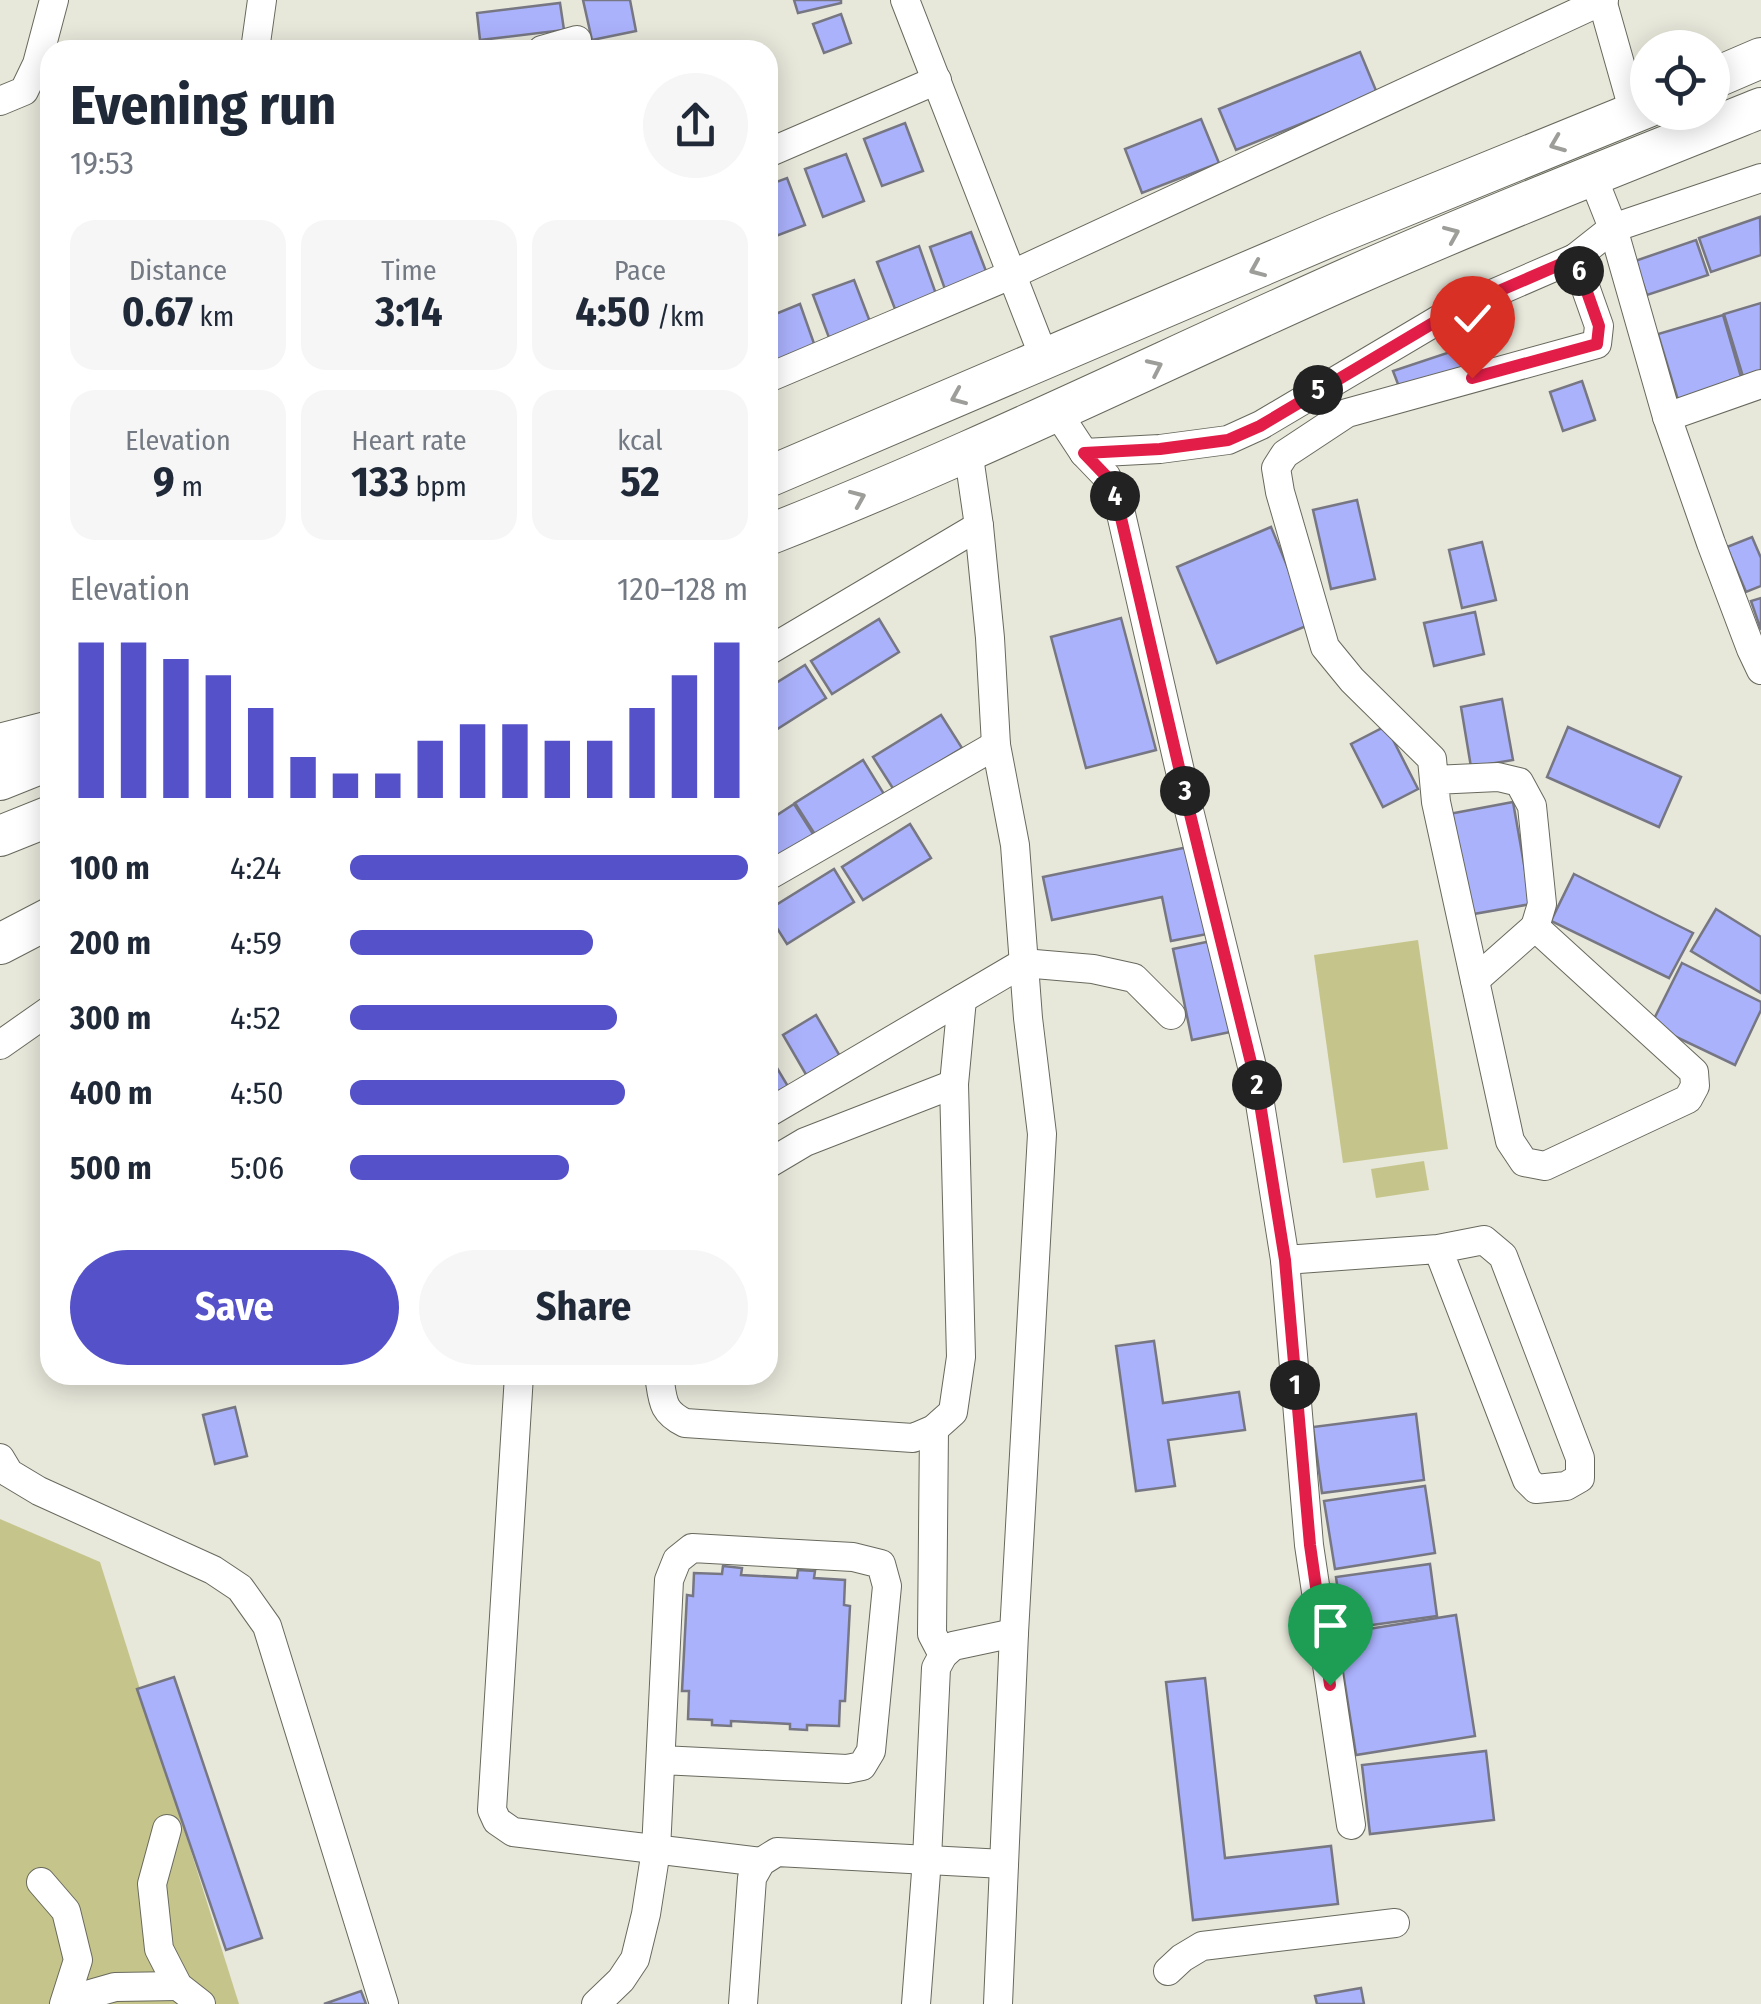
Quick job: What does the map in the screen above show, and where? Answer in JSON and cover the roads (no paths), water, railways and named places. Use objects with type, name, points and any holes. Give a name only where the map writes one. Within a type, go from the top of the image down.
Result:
[{"type":"highway","points":[[1730,71],[1761,58]]},
{"type":"highway","points":[[778,531],[1057,412],[1350,277],[1761,108]]},
{"type":"highway","points":[[778,473],[1336,234],[1630,114]]},
{"type":"highway","points":[[0,744],[40,734]]},
{"type":"highway","points":[[0,780],[40,764]]},
{"type":"highway","points":[[0,836],[40,820]]},
{"type":"highway","points":[[0,944],[40,923]]},
{"type":"street","points":[[43,40],[54,0]]},
{"type":"street","points":[[256,40],[262,0]]},
{"type":"street","points":[[905,0],[1045,360]]},
{"type":"street","points":[[778,374],[1013,274],[1603,0],[1630,80]]},
{"type":"street","points":[[0,100],[24,91],[40,53]]},
{"type":"street","points":[[778,149],[937,80]]},
{"type":"street","points":[[1592,176],[1613,228],[1667,418],[1758,655]]},
{"type":"street","points":[[1084,453],[1228,440],[1260,426],[1455,310],[1575,258],[1613,228],[1761,178]]},
{"type":"street","points":[[1535,927],[1694,1072],[1695,1086],[1688,1099],[1544,1166],[1524,1162],[1510,1141],[1436,802],[1432,759],[1325,648],[1276,468],[1284,454],[1348,413],[1597,344],[1599,326],[1575,258]]},
{"type":"street","points":[[1667,418],[1761,384]]},
{"type":"street","points":[[1057,412],[1084,453],[1106,476],[1118,505],[1258,1091],[1285,1260],[1310,1545],[1351,1824]]},
{"type":"street","points":[[968,450],[990,638],[996,745],[1015,845],[1023,963],[1042,1134],[998,2004]]},
{"type":"street","points":[[778,646],[979,526]]},
{"type":"street","points":[[778,870],[996,745]]},
{"type":"street","points":[[1434,780],[1498,778],[1518,782],[1532,806],[1542,904],[1535,927],[1475,980]]},
{"type":"street","points":[[778,1108],[1023,963],[1093,969],[1134,978],[1171,1015]]},
{"type":"street","points":[[661,1385],[671,1416],[685,1422],[913,1438],[934,1429],[953,1412],[960,1358],[954,1084],[962,999]]},
{"type":"street","points":[[0,1046],[40,1017]]},
{"type":"street","points":[[778,1158],[806,1142],[954,1084]]},
{"type":"street","points":[[1285,1260],[1438,1249],[1484,1240],[1503,1256],[1580,1458],[1580,1478],[1566,1486],[1536,1489],[1527,1480],[1438,1249]]},
{"type":"street","points":[[518,1385],[492,1810],[497,1821],[513,1832],[761,1862]]},
{"type":"street","points":[[934,1429],[932,1634],[943,1655]]},
{"type":"street","points":[[0,1458],[9,1474],[38,1491],[213,1570],[240,1588],[267,1626],[384,2004]]},
{"type":"street","points":[[596,2004],[621,1980],[636,1958],[646,1914],[656,1850],[660,1760],[670,1580],[677,1560],[692,1548],[852,1557],[880,1564],[887,1586],[872,1751],[862,1766],[848,1769],[660,1760]]},
{"type":"street","points":[[916,2004],[936,1668],[953,1646],[1014,1633]]},
{"type":"street","points":[[167,1829],[152,1884],[159,1949],[178,1986],[201,2004]]},
{"type":"street","points":[[743,2004],[752,1878],[761,1862],[777,1852],[1004,1864]]},
{"type":"street","points":[[41,1882],[66,1911],[78,1960],[65,2002]]},
{"type":"street","points":[[1168,1971],[1202,1946],[1394,1923]]},
{"type":"street","points":[[65,2002],[116,1987],[178,1986]]}]
